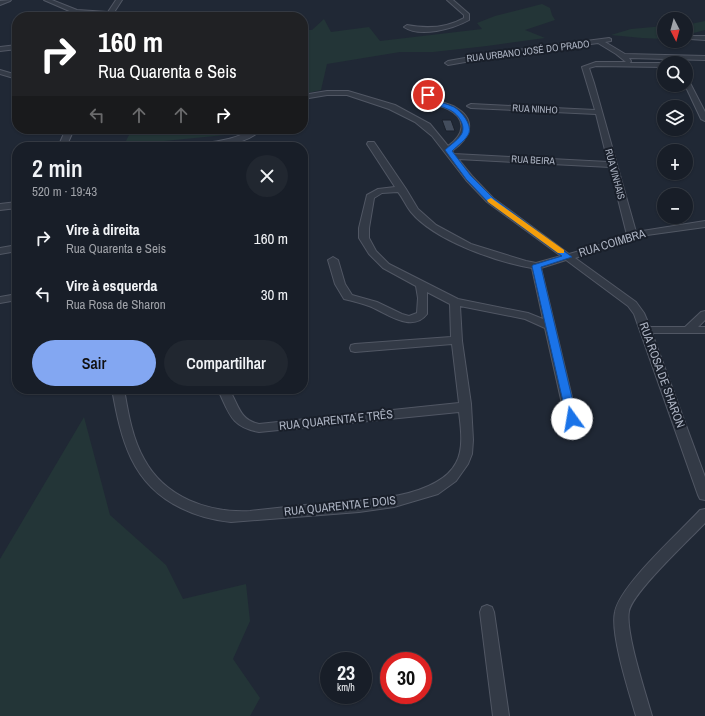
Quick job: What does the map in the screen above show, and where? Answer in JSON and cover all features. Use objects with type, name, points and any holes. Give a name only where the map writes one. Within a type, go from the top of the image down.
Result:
[{"type":"street","points":[[0,3],[8,0]]},
{"type":"street","points":[[47,0],[76,12]]},
{"type":"street","points":[[58,5],[70,0]]},
{"type":"street","points":[[112,12],[119,0]]},
{"type":"street","points":[[407,27],[422,30],[439,28],[452,26],[467,19],[467,15],[450,0]]},
{"type":"street","points":[[693,38],[705,38]]},
{"type":"street","name":"RUA URBANO JOSÉ DO PRADO","points":[[448,63],[488,56],[609,40]]},
{"type":"street","points":[[600,42],[613,51],[625,56],[657,61]]},
{"type":"street","points":[[0,49],[12,48]]},
{"type":"street","points":[[625,56],[631,65],[657,63]]},
{"type":"street","points":[[693,59],[705,58]]},
{"type":"street","name":"RUA VINHAIS","points":[[631,65],[590,65],[584,67],[591,83],[632,236]]},
{"type":"street","points":[[0,72],[12,76]]},
{"type":"street","points":[[434,84],[428,95],[428,99],[453,109],[458,113],[466,127],[466,132],[450,153]]},
{"type":"street","name":"RUA ROSA DE SHARON","points":[[308,96],[339,92],[359,96],[406,113],[427,126],[469,178],[490,200],[632,304],[639,313],[646,330],[705,495]]},
{"type":"street","points":[[692,92],[705,119]]},
{"type":"street","name":"RUA NINHO","points":[[471,106],[598,112]]},
{"type":"street","points":[[219,142],[236,140],[248,134]]},
{"type":"street","points":[[371,144],[419,216],[432,227],[448,237],[468,246],[505,259],[536,266],[575,435]]},
{"type":"street","name":"RUA BEIRA","points":[[450,153],[613,165]]},
{"type":"street","points":[[402,189],[379,192],[370,197],[364,228],[364,238],[372,252],[386,266],[455,302],[528,316],[550,326]]},
{"type":"street","points":[[0,207],[12,206]]},
{"type":"street","name":"RUA COIMBRA","points":[[536,266],[618,242],[632,236],[666,228],[705,224]]},
{"type":"street","points":[[0,251],[12,249]]},
{"type":"street","points":[[333,260],[340,284],[348,297],[373,304],[398,316],[409,319],[416,318],[422,314],[423,298],[421,285]]},
{"type":"street","points":[[0,300],[12,298]]},
{"type":"street","name":"RUA QUARENTA E DOIS","points":[[119,394],[125,426],[141,468],[164,492],[188,506],[213,514],[242,516],[350,507],[400,500],[429,492],[453,476],[463,463],[467,448],[465,407],[457,340],[455,302]]},
{"type":"street","points":[[528,316],[535,313],[544,303]]},
{"type":"street","points":[[689,329],[705,314]]},
{"type":"street","points":[[646,330],[705,330]]},
{"type":"street","points":[[355,348],[457,340]]},
{"type":"street","name":"RUA QUARENTA E TRÊS","points":[[226,394],[237,418],[242,424],[249,427],[259,428],[465,407]]},
{"type":"street","points":[[644,716],[624,634],[622,612],[632,593],[705,514]]},
{"type":"street","points":[[487,612],[501,716]]},
{"type":"shaded area","points":[[542,4],[550,8],[555,20],[525,30],[545,38],[433,52],[400,52],[327,64],[321,90],[308,93],[308,30],[312,30],[324,19],[331,32],[369,27],[380,41],[482,29],[477,23],[495,16]]},
{"type":"shaded area","points":[[705,21],[705,30],[693,33],[693,24]]},
{"type":"shaded area","points":[[657,27],[657,39],[611,35],[631,29]]},
{"type":"shaded area","points":[[130,134],[226,134],[154,142],[126,142]]},
{"type":"shaded area","points":[[84,417],[110,515],[166,565],[183,599],[246,584],[250,621],[233,659],[260,698],[250,716],[0,716],[0,559]]},
{"type":"building","points":[[442,120],[451,120],[455,131],[446,131]]},
{"type":"slow traffic","points":[[491,200],[561,252]]},
{"type":"route","points":[[428,95],[428,99],[453,109],[463,119],[466,132],[456,144],[448,150],[469,178],[490,200],[568,257],[536,266],[572,419]]}]
